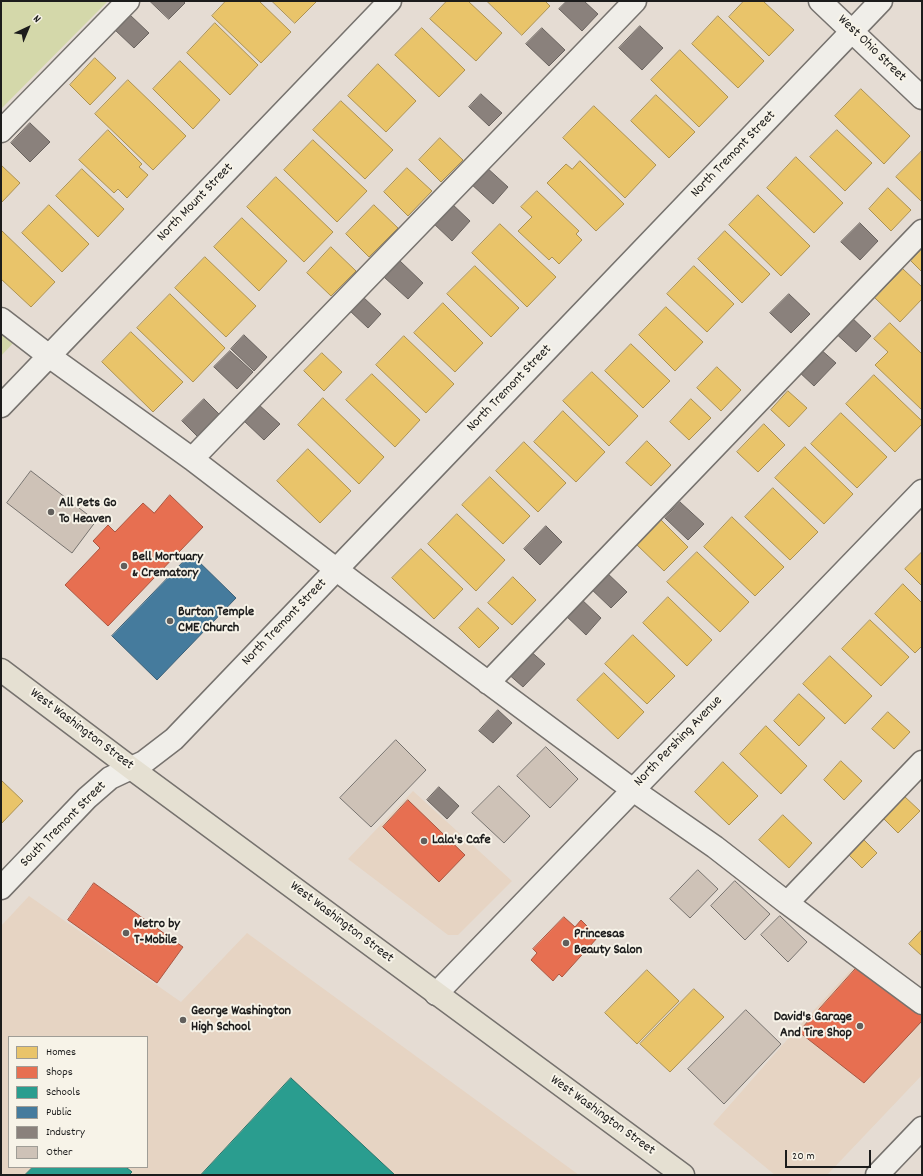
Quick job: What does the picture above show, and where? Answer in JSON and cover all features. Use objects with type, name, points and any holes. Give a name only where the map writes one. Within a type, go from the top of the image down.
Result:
[{"type":"main road","name":"West Washington Street","points":[[1,670],[436,994],[683,1175]]},
{"type":"street","points":[[1,131],[128,1]]},
{"type":"street","name":"North Mount Street","points":[[1,406],[390,1]]},
{"type":"street","points":[[192,459],[635,1]]},
{"type":"street","name":"West Ohio Street","points":[[820,1],[922,98]]},
{"type":"street","name":"North Tremont Street","points":[[131,768],[156,754],[174,740],[881,1]]},
{"type":"street","points":[[488,683],[922,231]]},
{"type":"street","points":[[1,319],[49,356],[192,459],[336,570],[488,683],[633,790],[715,847],[787,903],[922,1003]]},
{"type":"street","name":"North Pershing Avenue","points":[[436,994],[922,491]]},
{"type":"street","points":[[787,903],[922,762]]},
{"type":"street","name":"South Tremont Street","points":[[1,888],[87,798],[110,778],[131,768]]},
{"type":"street","points":[[877,1175],[922,1128]]},
{"type":"shaded area","points":[[413,791],[512,881],[458,935],[448,935],[348,859]]},
{"type":"shaded area","name":"George Washington High School","points":[[29,896],[181,1002],[247,933],[579,1175],[1,1175],[1,926]]},
{"type":"shaded area","points":[[859,961],[922,1007],[922,1075],[827,1175],[775,1175],[713,1124]]},
{"type":"green space","points":[[1,1],[108,1],[1,109]]},
{"type":"green space","points":[[1,326],[15,341],[1,356]]},
{"type":"building: Homes","points":[[226,1],[259,1],[291,32],[261,63],[212,16]]},
{"type":"building: Homes","points":[[272,1],[317,1],[295,23]]},
{"type":"building: Homes","points":[[447,1],[468,1],[502,33],[476,61],[430,19]]},
{"type":"building: Homes","points":[[487,1],[545,1],[550,6],[522,35]]},
{"type":"building: Homes","points":[[744,1],[763,1],[794,30],[769,56],[729,17]]},
{"type":"building: Homes","points":[[718,16],[764,61],[738,88],[692,44]]},
{"type":"building: Homes","points":[[215,23],[258,65],[230,95],[187,53]]},
{"type":"building: Homes","points":[[422,28],[465,70],[439,97],[395,55]]},
{"type":"building: Homes","points":[[680,50],[728,97],[699,127],[651,80]]},
{"type":"building: Homes","points":[[95,58],[116,78],[90,105],[70,85]]},
{"type":"building: Homes","points":[[180,61],[220,100],[193,129],[153,89]]},
{"type":"building: Homes","points":[[378,64],[416,101],[386,132],[348,96]]},
{"type":"building: Homes","points":[[128,80],[186,136],[153,170],[95,114]]},
{"type":"building: Homes","points":[[861,89],[910,136],[884,164],[835,116]]},
{"type":"building: Homes","points":[[656,95],[695,132],[669,158],[631,121]]},
{"type":"building: Homes","points":[[341,101],[393,150],[365,179],[313,130]]},
{"type":"building: Homes","points":[[594,106],[656,165],[625,198],[563,138]]},
{"type":"building: Homes","points":[[108,130],[142,164],[139,167],[148,175],[127,198],[118,189],[114,193],[79,160]]},
{"type":"building: Homes","points":[[837,130],[872,163],[845,191],[810,157]]},
{"type":"building: Homes","points":[[440,138],[463,160],[441,182],[419,160]]},
{"type":"building: Homes","points":[[313,140],[367,191],[337,222],[284,170]]},
{"type":"building: Homes","points":[[921,152],[922,200],[921,201],[896,177]]},
{"type":"building: Homes","points":[[796,157],[843,203],[814,233],[767,188]]},
{"type":"building: Homes","points":[[580,161],[624,204],[596,231],[547,183],[566,164],[572,169]]},
{"type":"building: Homes","points":[[1,165],[20,183],[2,202],[1,202]]},
{"type":"building: Homes","points":[[407,168],[432,191],[408,216],[384,192]]},
{"type":"building: Homes","points":[[82,169],[124,209],[98,237],[56,196]]},
{"type":"building: Homes","points":[[276,177],[333,232],[304,262],[247,207]]},
{"type":"building: Homes","points":[[888,188],[911,210],[891,231],[869,209]]},
{"type":"building: Homes","points":[[537,191],[579,231],[576,234],[582,240],[559,264],[552,257],[549,260],[518,231],[532,217],[521,207]]},
{"type":"building: Homes","points":[[758,195],[810,246],[781,276],[729,225]]},
{"type":"building: Homes","points":[[49,205],[89,244],[62,272],[22,233]]},
{"type":"building: Homes","points":[[374,205],[398,228],[369,257],[346,234]]},
{"type":"building: Homes","points":[[242,218],[287,261],[259,291],[214,247]]},
{"type":"building: Homes","points":[[500,224],[556,277],[527,307],[472,253]]},
{"type":"building: Homes","points":[[1,230],[55,282],[31,307],[1,279]]},
{"type":"building: Homes","points":[[725,231],[770,274],[742,303],[698,259]]},
{"type":"building: Homes","points":[[331,247],[356,271],[331,296],[307,273]]},
{"type":"building: Homes","points":[[922,249],[922,272],[911,261]]},
{"type":"building: Homes","points":[[205,257],[256,306],[226,337],[175,288]]},
{"type":"building: Homes","points":[[475,266],[519,308],[491,337],[447,294]]},
{"type":"building: Homes","points":[[694,266],[734,304],[707,332],[667,294]]},
{"type":"building: Homes","points":[[903,269],[922,287],[922,299],[900,322],[875,298]]},
{"type":"building: Homes","points":[[170,294],[225,348],[193,382],[137,328]]},
{"type":"building: Homes","points":[[443,303],[483,343],[455,372],[414,333]]},
{"type":"building: Homes","points":[[666,307],[703,342],[675,371],[639,335]]},
{"type":"building: Homes","points":[[890,323],[922,354],[922,410],[875,365],[888,352],[874,339]]},
{"type":"building: Homes","points":[[131,332],[183,382],[153,412],[102,362]]},
{"type":"building: Homes","points":[[404,336],[454,384],[426,413],[376,365]]},
{"type":"building: Homes","points":[[631,344],[670,381],[643,408],[605,371]]},
{"type":"building: Homes","points":[[322,353],[342,372],[324,391],[304,371]]},
{"type":"building: Homes","points":[[717,367],[741,390],[721,411],[697,388]]},
{"type":"building: Homes","points":[[592,372],[638,416],[609,446],[563,401]]},
{"type":"building: Homes","points":[[372,374],[420,420],[395,447],[346,400]]},
{"type":"building: Homes","points":[[874,375],[922,421],[922,424],[895,452],[846,404]]},
{"type":"building: Homes","points":[[788,391],[807,408],[789,427],[771,410]]},
{"type":"building: Homes","points":[[323,398],[384,457],[359,484],[298,425]]},
{"type":"building: Homes","points":[[691,399],[711,418],[689,440],[670,422]]},
{"type":"building: Homes","points":[[563,411],[605,452],[576,482],[534,442]]},
{"type":"building: Homes","points":[[841,413],[887,457],[857,488],[811,444]]},
{"type":"building: Homes","points":[[764,424],[785,445],[758,472],[737,452]]},
{"type":"building: Homes","points":[[647,441],[671,465],[651,486],[626,463]]},
{"type":"building: Homes","points":[[524,442],[566,483],[538,512],[496,471]]},
{"type":"building: Homes","points":[[805,447],[853,494],[824,524],[775,478]]},
{"type":"building: Homes","points":[[308,449],[351,491],[320,523],[277,481]]},
{"type":"building: Homes","points":[[490,477],[530,516],[503,544],[462,505]]},
{"type":"building: Homes","points":[[773,488],[818,532],[790,560],[745,517]]},
{"type":"building: Homes","points":[[457,514],[505,560],[476,591],[428,544]]},
{"type":"building: Homes","points":[[732,517],[784,567],[755,596],[704,547]]},
{"type":"building: Homes","points":[[660,519],[688,547],[664,571],[636,544]]},
{"type":"building: Homes","points":[[421,549],[463,589],[434,619],[392,578]]},
{"type":"building: Homes","points":[[697,552],[749,602],[720,632],[667,582]]},
{"type":"building: Homes","points":[[922,552],[922,586],[905,569]]},
{"type":"building: Homes","points":[[513,577],[536,600],[512,625],[488,603]]},
{"type":"building: Homes","points":[[903,584],[922,603],[922,646],[915,653],[875,614]]},
{"type":"building: Homes","points":[[668,597],[712,640],[687,666],[643,623]]},
{"type":"building: Homes","points":[[478,608],[499,628],[479,648],[459,628]]},
{"type":"building: Homes","points":[[870,620],[909,657],[881,686],[842,649]]},
{"type":"building: Homes","points":[[633,635],[675,676],[647,704],[605,664]]},
{"type":"building: Homes","points":[[830,656],[872,696],[845,724],[803,684]]},
{"type":"building: Homes","points":[[604,673],[644,712],[618,739],[577,700]]},
{"type":"building: Homes","points":[[799,694],[825,718],[799,746],[774,721]]},
{"type":"building: Homes","points":[[888,712],[910,732],[894,749],[872,729]]},
{"type":"building: Homes","points":[[766,726],[807,766],[781,794],[740,754]]},
{"type":"building: Homes","points":[[841,761],[862,781],[844,800],[824,780]]},
{"type":"building: Homes","points":[[723,762],[758,796],[729,825],[695,792]]},
{"type":"building: Homes","points":[[1,780],[23,801],[1,824]]},
{"type":"building: Homes","points":[[904,796],[920,811],[898,833],[882,817]]},
{"type":"building: Homes","points":[[783,815],[812,843],[789,868],[759,840]]},
{"type":"building: Homes","points":[[861,837],[877,853],[862,868],[846,852]]},
{"type":"building: Homes","points":[[922,930],[922,956],[909,944]]},
{"type":"building: Homes","points":[[647,970],[679,1001],[637,1044],[605,1013]]},
{"type":"building: Homes","points":[[694,989],[724,1017],[670,1072],[640,1044]]},
{"type":"building: Shops","name":"Bell Mortuary & Crematory","points":[[170,495],[203,527],[108,626],[65,585],[100,548],[93,541],[108,525],[115,532],[143,503],[154,513]]},
{"type":"building: Shops","name":"Lala's Cafe","points":[[408,800],[465,855],[439,882],[383,827]]},
{"type":"building: Shops","name":"Metro by T-Mobile","points":[[94,883],[183,947],[157,983],[68,920]]},
{"type":"building: Shops","name":"Princesas Beauty Salon","points":[[564,917],[575,927],[581,920],[598,937],[562,977],[559,974],[553,981],[531,960],[537,953],[533,949]]},
{"type":"building: Shops","name":"David's Garage And Tire Shop","points":[[859,965],[922,1010],[922,1021],[864,1083],[799,1032]]},
{"type":"building: Schools","name":"George Washington High School","points":[[291,1078],[395,1175],[201,1175]]},
{"type":"building: Schools","points":[[32,1168],[127,1168],[132,1172],[129,1175],[25,1175]]},
{"type":"building: Public","name":"Burton Temple CME Church","points":[[191,554],[236,598],[157,680],[112,636]]},
{"type":"building: Industry","points":[[150,1],[183,1],[185,3],[169,19]]},
{"type":"building: Industry","points":[[567,1],[584,1],[598,14],[582,31],[559,9]]},
{"type":"building: Industry","points":[[129,14],[149,33],[134,48],[114,29]]},
{"type":"building: Industry","points":[[640,26],[663,48],[642,70],[619,48]]},
{"type":"building: Industry","points":[[542,28],[565,50],[549,66],[526,44]]},
{"type":"building: Industry","points":[[481,94],[502,113],[489,126],[469,107]]},
{"type":"building: Industry","points":[[30,123],[50,142],[30,162],[11,143]]},
{"type":"building: Industry","points":[[485,166],[508,187],[493,204],[470,183]]},
{"type":"building: Industry","points":[[450,202],[470,221],[452,241],[432,222]]},
{"type":"building: Industry","points":[[860,223],[878,241],[860,260],[841,242]]},
{"type":"building: Industry","points":[[400,261],[423,283],[408,299],[384,277]]},
{"type":"building: Industry","points":[[789,294],[810,314],[791,333],[770,313]]},
{"type":"building: Industry","points":[[362,296],[381,314],[368,328],[349,310]]},
{"type":"building: Industry","points":[[848,314],[871,336],[856,352],[832,330]]},
{"type":"building: Industry","points":[[244,335],[267,357],[254,371],[231,349]]},
{"type":"building: Industry","points":[[819,348],[836,363],[814,386],[797,370]]},
{"type":"building: Industry","points":[[230,351],[253,372],[237,389],[214,367]]},
{"type":"building: Industry","points":[[204,399],[220,415],[198,437],[182,421]]},
{"type":"building: Industry","points":[[258,404],[280,424],[264,440],[243,420]]},
{"type":"building: Industry","points":[[680,502],[704,524],[688,540],[665,518]]},
{"type":"building: Industry","points":[[546,526],[562,542],[540,565],[524,549]]},
{"type":"building: Industry","points":[[604,570],[627,592],[611,608],[588,586]]},
{"type":"building: Industry","points":[[578,596],[601,618],[586,635],[563,613]]},
{"type":"building: Industry","points":[[528,649],[545,664],[523,687],[506,672]]},
{"type":"building: Industry","points":[[498,710],[512,723],[493,743],[479,731]]},
{"type":"building: Industry","points":[[439,787],[459,806],[447,819],[427,800]]},
{"type":"building: Other","name":"All Pets Go To Heaven","points":[[31,471],[96,521],[72,553],[7,503]]},
{"type":"building: Other","points":[[396,740],[426,770],[371,827],[340,798]]},
{"type":"building: Other","points":[[546,747],[578,779],[550,808],[517,776]]},
{"type":"building: Other","points":[[499,786],[530,816],[504,843],[472,813]]},
{"type":"building: Other","points":[[698,870],[718,889],[690,918],[670,899]]},
{"type":"building: Other","points":[[735,881],[770,914],[745,940],[711,906]]},
{"type":"building: Other","points":[[780,916],[807,942],[788,962],[761,935]]},
{"type":"building: Other","points":[[746,1010],[781,1044],[724,1104],[688,1069]]},
{"type":"place","name":"All Pets Go To Heaven","points":[[51,512]]},
{"type":"place","name":"Bell Mortuary & Crematory","points":[[124,566]]},
{"type":"place","name":"Burton Temple CME Church","points":[[170,621]]},
{"type":"place","name":"Lala's Cafe","points":[[424,841]]},
{"type":"place","name":"Metro by T-Mobile","points":[[126,933]]},
{"type":"place","name":"Princesas Beauty Salon","points":[[566,943]]},
{"type":"place","name":"George Washington High School","points":[[183,1020]]},
{"type":"place","name":"David's Garage And Tire Shop","points":[[860,1026]]}]
